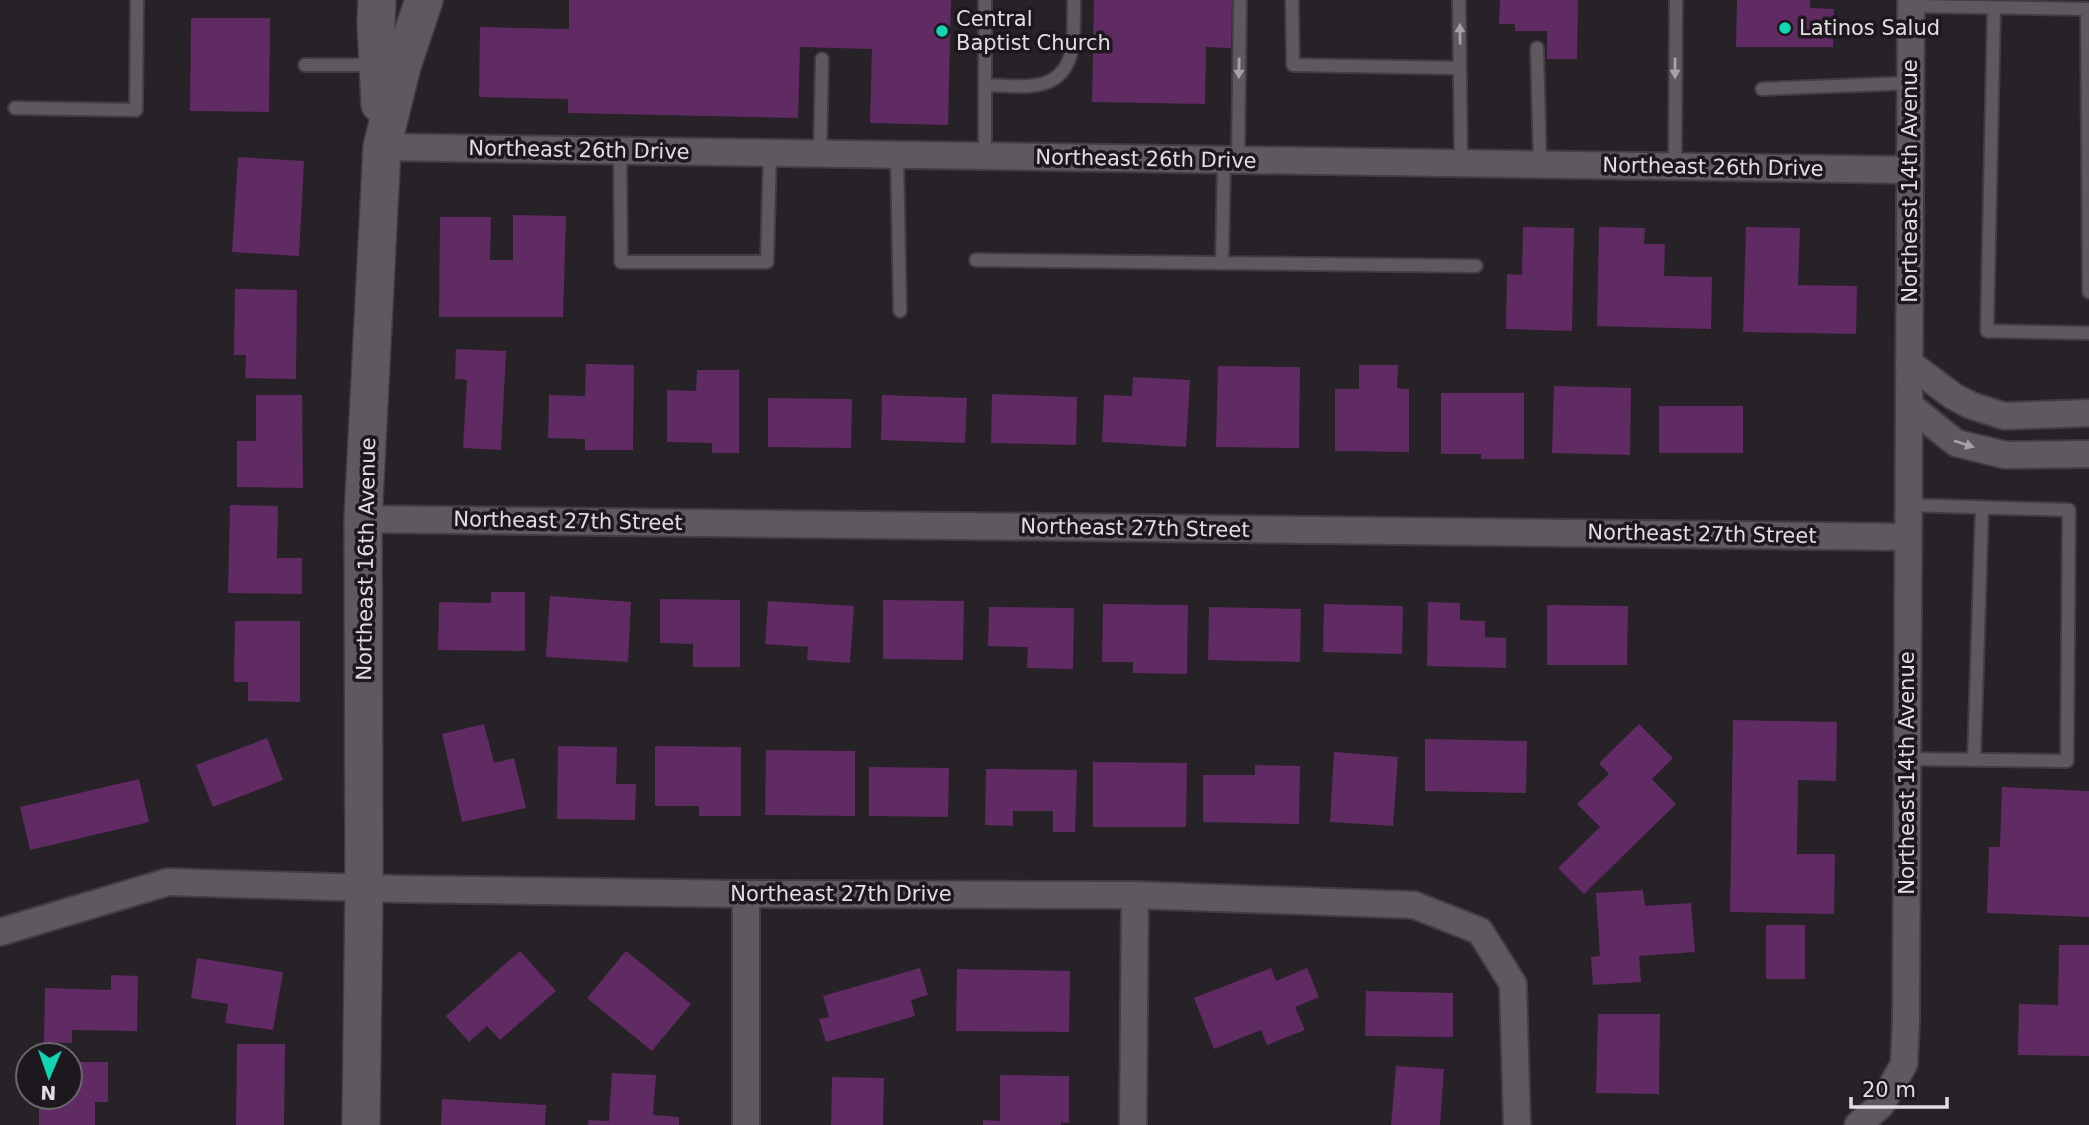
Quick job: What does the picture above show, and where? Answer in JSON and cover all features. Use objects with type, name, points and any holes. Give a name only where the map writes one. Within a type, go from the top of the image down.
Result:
[{"type":"street","name":"Northeast 16th Avenue","points":[[361,1125],[364,889],[363,519],[382,147],[390,66],[377,0]]},
{"type":"street","points":[[390,66],[424,0]]},
{"type":"street","name":"Northeast 14th Avenue","points":[[1858,1125],[1881,1105],[1904,1064],[1911,3]]},
{"type":"street","name":"Northeast 26th Drive","points":[[382,147],[1910,170]]},
{"type":"street","points":[[1909,363],[1953,396],[1970,405],[2004,415],[2089,414]]},
{"type":"street","points":[[1909,405],[1956,443],[2005,455],[2089,453]]},
{"type":"street","name":"Northeast 27th Street","points":[[363,519],[1908,537]]},
{"type":"street","name":"Northeast 27th Drive","points":[[0,932],[168,882],[364,889],[1135,895],[1414,905],[1480,931],[1513,984],[1517,1125]]},
{"type":"street","points":[[746,894],[746,1125]]},
{"type":"street","points":[[1133,1125],[1135,895]]},
{"type":"lane","points":[[15,108],[136,110],[136,0]]},
{"type":"lane","points":[[985,0],[985,157]]},
{"type":"lane","points":[[985,85],[1031,86],[1045,83],[1060,75],[1069,62],[1073,47],[1074,0]]},
{"type":"lane","points":[[1222,263],[1240,0]]},
{"type":"lane","points":[[1292,0],[1293,65],[1460,68]]},
{"type":"lane","points":[[1459,0],[1461,164]]},
{"type":"lane","points":[[1675,167],[1676,0]]},
{"type":"lane","points":[[1911,3],[1994,8],[2087,9],[2089,292]]},
{"type":"lane","points":[[1994,8],[1987,331],[2089,333]]},
{"type":"lane","points":[[1537,48],[1541,165]]},
{"type":"lane","points":[[820,154],[822,59]]},
{"type":"lane","points":[[305,65],[390,66]]},
{"type":"lane","points":[[1762,89],[1911,83]]},
{"type":"lane","points":[[620,151],[621,262],[767,262],[770,153]]},
{"type":"lane","points":[[897,155],[900,311]]},
{"type":"lane","points":[[976,260],[1476,266]]},
{"type":"lane","points":[[1907,759],[2067,761],[2070,510],[1908,505]]},
{"type":"lane","points":[[1973,760],[1982,507]]},
{"type":"building","points":[[569,0],[951,0],[948,125],[870,123],[872,49],[800,47],[798,118],[568,113],[568,99],[479,97],[480,27],[569,29]]},
{"type":"building","points":[[1094,0],[1232,0],[1231,48],[1206,47],[1205,104],[1092,102]]},
{"type":"building","points":[[1500,0],[1578,0],[1577,59],[1547,59],[1547,31],[1515,31],[1515,24],[1499,24]]},
{"type":"building","name":"Latinos Salud","points":[[1737,0],[1810,0],[1810,8],[1834,9],[1833,47],[1736,47]]},
{"type":"building","points":[[191,18],[270,18],[269,112],[190,111]]},
{"type":"building","points":[[238,157],[304,161],[299,256],[232,252]]},
{"type":"building","points":[[513,215],[566,216],[563,317],[439,317],[440,217],[491,217],[490,260],[513,260]]},
{"type":"building","points":[[1523,227],[1574,228],[1572,331],[1506,329],[1507,274],[1522,275]]},
{"type":"building","points":[[1599,227],[1645,228],[1644,244],[1665,244],[1664,276],[1712,277],[1711,329],[1597,326]]},
{"type":"building","points":[[1746,227],[1800,228],[1798,285],[1857,286],[1856,334],[1743,332]]},
{"type":"building","points":[[235,289],[297,290],[296,379],[245,378],[246,355],[234,355]]},
{"type":"building","points":[[456,349],[506,351],[501,450],[463,448],[467,380],[455,379]]},
{"type":"building","points":[[586,364],[634,365],[633,450],[585,450],[585,439],[548,438],[549,395],[585,396]]},
{"type":"building","points":[[1359,365],[1398,365],[1397,388],[1409,389],[1409,452],[1335,451],[1335,389],[1359,389]]},
{"type":"building","points":[[1218,366],[1300,367],[1299,448],[1216,447]]},
{"type":"building","points":[[697,370],[739,370],[739,453],[712,453],[712,443],[667,442],[667,390],[696,391]]},
{"type":"building","points":[[1133,377],[1190,380],[1186,447],[1102,442],[1104,395],[1132,396]]},
{"type":"building","points":[[1554,386],[1631,388],[1630,455],[1552,453]]},
{"type":"building","points":[[1441,393],[1524,393],[1524,459],[1481,459],[1481,454],[1441,454]]},
{"type":"building","points":[[992,394],[1077,397],[1076,445],[991,443]]},
{"type":"building","points":[[256,395],[302,395],[303,488],[237,487],[237,441],[256,441]]},
{"type":"building","points":[[882,395],[967,398],[965,443],[881,440]]},
{"type":"building","points":[[768,398],[852,399],[851,448],[768,447]]},
{"type":"building","points":[[1659,406],[1743,406],[1743,453],[1659,453]]},
{"type":"building","points":[[230,505],[278,506],[277,558],[302,558],[302,594],[228,593]]},
{"type":"building","points":[[491,592],[525,592],[525,651],[438,650],[439,602],[491,603]]},
{"type":"building","points":[[550,596],[631,602],[628,662],[546,657]]},
{"type":"building","points":[[660,599],[740,600],[740,667],[693,667],[693,644],[660,643]]},
{"type":"building","points":[[883,600],[964,601],[963,660],[883,659]]},
{"type":"building","points":[[768,601],[854,606],[850,663],[807,660],[808,647],[765,644]]},
{"type":"building","points":[[1428,602],[1460,603],[1460,620],[1485,621],[1485,637],[1506,638],[1506,668],[1427,666]]},
{"type":"building","points":[[1103,604],[1188,605],[1187,674],[1133,673],[1133,662],[1102,662]]},
{"type":"building","points":[[1324,604],[1403,606],[1402,654],[1323,652]]},
{"type":"building","points":[[1547,605],[1628,606],[1627,665],[1547,665]]},
{"type":"building","points":[[989,607],[1074,608],[1073,669],[1027,668],[1028,647],[988,646]]},
{"type":"building","points":[[1209,607],[1301,609],[1300,662],[1208,660]]},
{"type":"building","points":[[235,621],[300,621],[300,702],[248,701],[248,682],[234,682]]},
{"type":"building","points":[[1733,720],[1837,722],[1836,781],[1798,780],[1797,854],[1835,854],[1834,914],[1730,912]]},
{"type":"building","points":[[484,724],[494,763],[514,758],[526,808],[462,822],[442,734]]},
{"type":"building","points":[[1639,724],[1673,758],[1652,779],[1676,804],[1584,894],[1558,868],[1600,827],[1577,804],[1609,774],[1599,763]]},
{"type":"building","points":[[267,738],[283,780],[213,807],[196,765]]},
{"type":"building","points":[[1425,739],[1527,741],[1526,793],[1425,791]]},
{"type":"building","points":[[558,746],[617,747],[616,784],[636,784],[635,820],[557,819]]},
{"type":"building","points":[[655,746],[741,747],[741,816],[699,816],[699,806],[655,806]]},
{"type":"building","points":[[766,750],[855,751],[855,816],[765,815]]},
{"type":"building","points":[[1334,752],[1398,757],[1393,826],[1330,822]]},
{"type":"building","points":[[1093,762],[1187,763],[1186,827],[1093,827]]},
{"type":"building","points":[[1255,765],[1300,766],[1299,824],[1203,822],[1203,775],[1255,775]]},
{"type":"building","points":[[869,767],[949,768],[948,817],[869,816]]},
{"type":"building","points":[[986,769],[1077,770],[1075,832],[1053,832],[1053,811],[1013,811],[1013,826],[985,825]]},
{"type":"building","points":[[139,779],[149,822],[30,850],[20,807]]},
{"type":"building","points":[[2002,787],[2089,791],[2089,917],[1987,913],[1989,847],[2000,847]]},
{"type":"building","points":[[1643,890],[1645,906],[1691,903],[1695,952],[1639,956],[1641,982],[1593,985],[1591,957],[1600,956],[1596,893]]},
{"type":"building","points":[[1766,925],[1805,925],[1805,979],[1766,979]]},
{"type":"building","points":[[2059,945],[2089,945],[2089,1056],[2018,1055],[2019,1004],[2058,1005]]},
{"type":"building","points":[[520,951],[556,991],[500,1040],[487,1026],[469,1042],[446,1016]]},
{"type":"building","points":[[626,951],[691,1004],[652,1051],[587,998]]},
{"type":"building","points":[[197,958],[283,972],[273,1030],[225,1023],[228,1004],[191,998]]},
{"type":"building","points":[[920,968],[928,995],[911,1000],[915,1016],[826,1042],[819,1019],[829,1017],[823,996]]},
{"type":"building","points":[[1271,968],[1276,981],[1307,968],[1319,997],[1295,1007],[1305,1030],[1267,1045],[1261,1030],[1214,1049],[1194,998]]},
{"type":"building","points":[[957,969],[1070,971],[1069,1032],[956,1031]]},
{"type":"building","points":[[111,975],[138,976],[137,1031],[72,1030],[72,1041],[44,1041],[45,988],[111,990]]},
{"type":"building","points":[[1366,991],[1453,993],[1453,1037],[1365,1036]]},
{"type":"building","points":[[1598,1014],[1660,1014],[1659,1094],[1596,1093]]},
{"type":"building","points":[[237,1044],[285,1044],[284,1125],[236,1125]]},
{"type":"building","points":[[84,1062],[108,1062],[108,1102],[95,1102],[95,1125],[39,1125],[39,1111],[84,1111]]},
{"type":"building","points":[[1396,1066],[1444,1069],[1440,1125],[1391,1125]]},
{"type":"building","points":[[612,1073],[656,1075],[653,1115],[679,1117],[679,1125],[588,1125],[589,1120],[609,1121]]},
{"type":"building","points":[[1000,1075],[1069,1076],[1069,1123],[983,1125],[983,1120],[1000,1121]]},
{"type":"building","points":[[832,1077],[884,1078],[883,1125],[831,1125]]},
{"type":"building","points":[[442,1099],[546,1105],[545,1125],[441,1125]]},
{"type":"place","name":"Latinos Salud","points":[[1785,28]]},
{"type":"place","name":"Central Baptist Church","points":[[942,31]]}]
